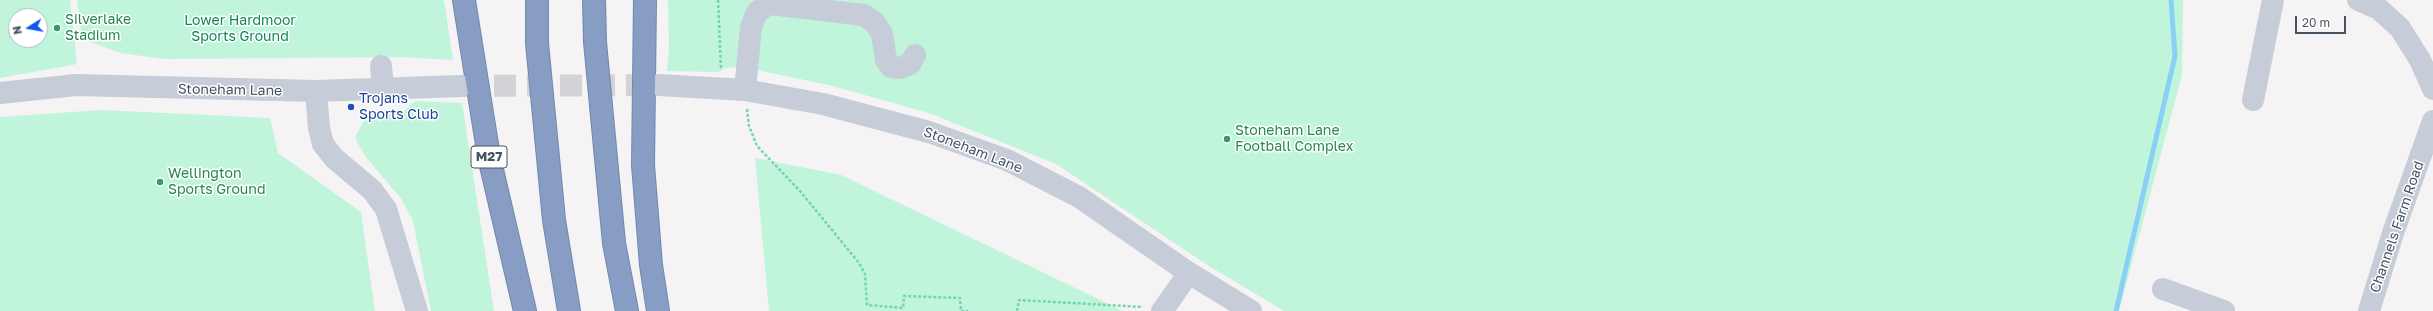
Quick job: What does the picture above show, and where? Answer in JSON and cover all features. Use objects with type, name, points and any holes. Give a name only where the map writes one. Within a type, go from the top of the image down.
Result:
[{"type":"highway","name":"M27","points":[[464,0],[489,157],[525,311]]},
{"type":"highway","points":[[537,0],[538,43],[554,220],[569,311]]},
{"type":"highway","points":[[594,0],[595,42],[614,244],[627,311]]},
{"type":"highway","points":[[645,0],[643,165],[651,265],[658,311]]},
{"type":"street","points":[[2252,100],[2273,0]]},
{"type":"street","points":[[2359,0],[2379,9],[2400,28],[2420,60],[2433,89]]},
{"type":"street","points":[[745,90],[751,27],[757,12],[770,4],[864,15],[875,23],[882,34],[886,60],[891,67],[900,68],[910,64],[915,55]]},
{"type":"street","points":[[381,66],[383,88]]},
{"type":"street","name":"Stoneham Lane","points":[[0,93],[76,85],[316,91],[461,86]]},
{"type":"street","name":"Stoneham Lane","points":[[659,85],[745,90],[823,104],[914,128],[1007,160],[1079,197],[1189,273],[1251,311]]},
{"type":"street","points":[[316,91],[322,144],[334,158],[372,190],[386,209],[417,311]]},
{"type":"street","name":"Channels Farm Road","points":[[2369,311],[2393,233],[2433,121]]},
{"type":"street","points":[[1164,309],[1189,273]]},
{"type":"street","points":[[2173,298],[2224,311]]},
{"type":"path","points":[[718,0],[721,89]]},
{"type":"path","points":[[745,90],[749,126],[757,146],[800,191],[859,263],[865,274],[867,305],[903,308],[904,296],[960,298],[961,311],[968,311]]},
{"type":"path","points":[[1017,311],[1019,300],[1164,309]]},
{"type":"green space","name":"Silverlake Stadium","points":[[0,0],[70,0],[77,64],[0,78]]},
{"type":"green space","name":"Lower Hardmoor Sports Ground","points":[[77,0],[444,0],[453,60],[403,57],[164,59],[121,53],[82,39]]},
{"type":"green space","points":[[668,0],[2183,0],[2182,75],[2119,311],[1284,311],[1209,266],[1056,164],[929,113],[829,85],[742,67],[725,68],[719,72],[667,71],[669,48]]},
{"type":"green space","points":[[415,101],[462,103],[494,311],[431,311],[413,221],[402,200],[365,156],[355,138],[363,122],[375,116],[403,112]]},
{"type":"green space","name":"Wellington Sports Ground","points":[[101,110],[270,118],[278,153],[361,212],[375,311],[0,311],[0,117]]},
{"type":"green space","points":[[755,158],[841,175],[1123,311],[769,311]]},
{"type":"waterway","points":[[2116,311],[2175,56],[2171,0]]},
{"type":"tunnel","points":[[461,86],[659,85]]},
{"type":"place","name":"Silverlake Stadium","points":[[57,28]]},
{"type":"place","name":"Trojans Sports Club","points":[[351,107]]},
{"type":"place","name":"Stoneham Lane Football Complex","points":[[1227,139]]},
{"type":"place","name":"Wellington Sports Ground","points":[[160,182]]}]
